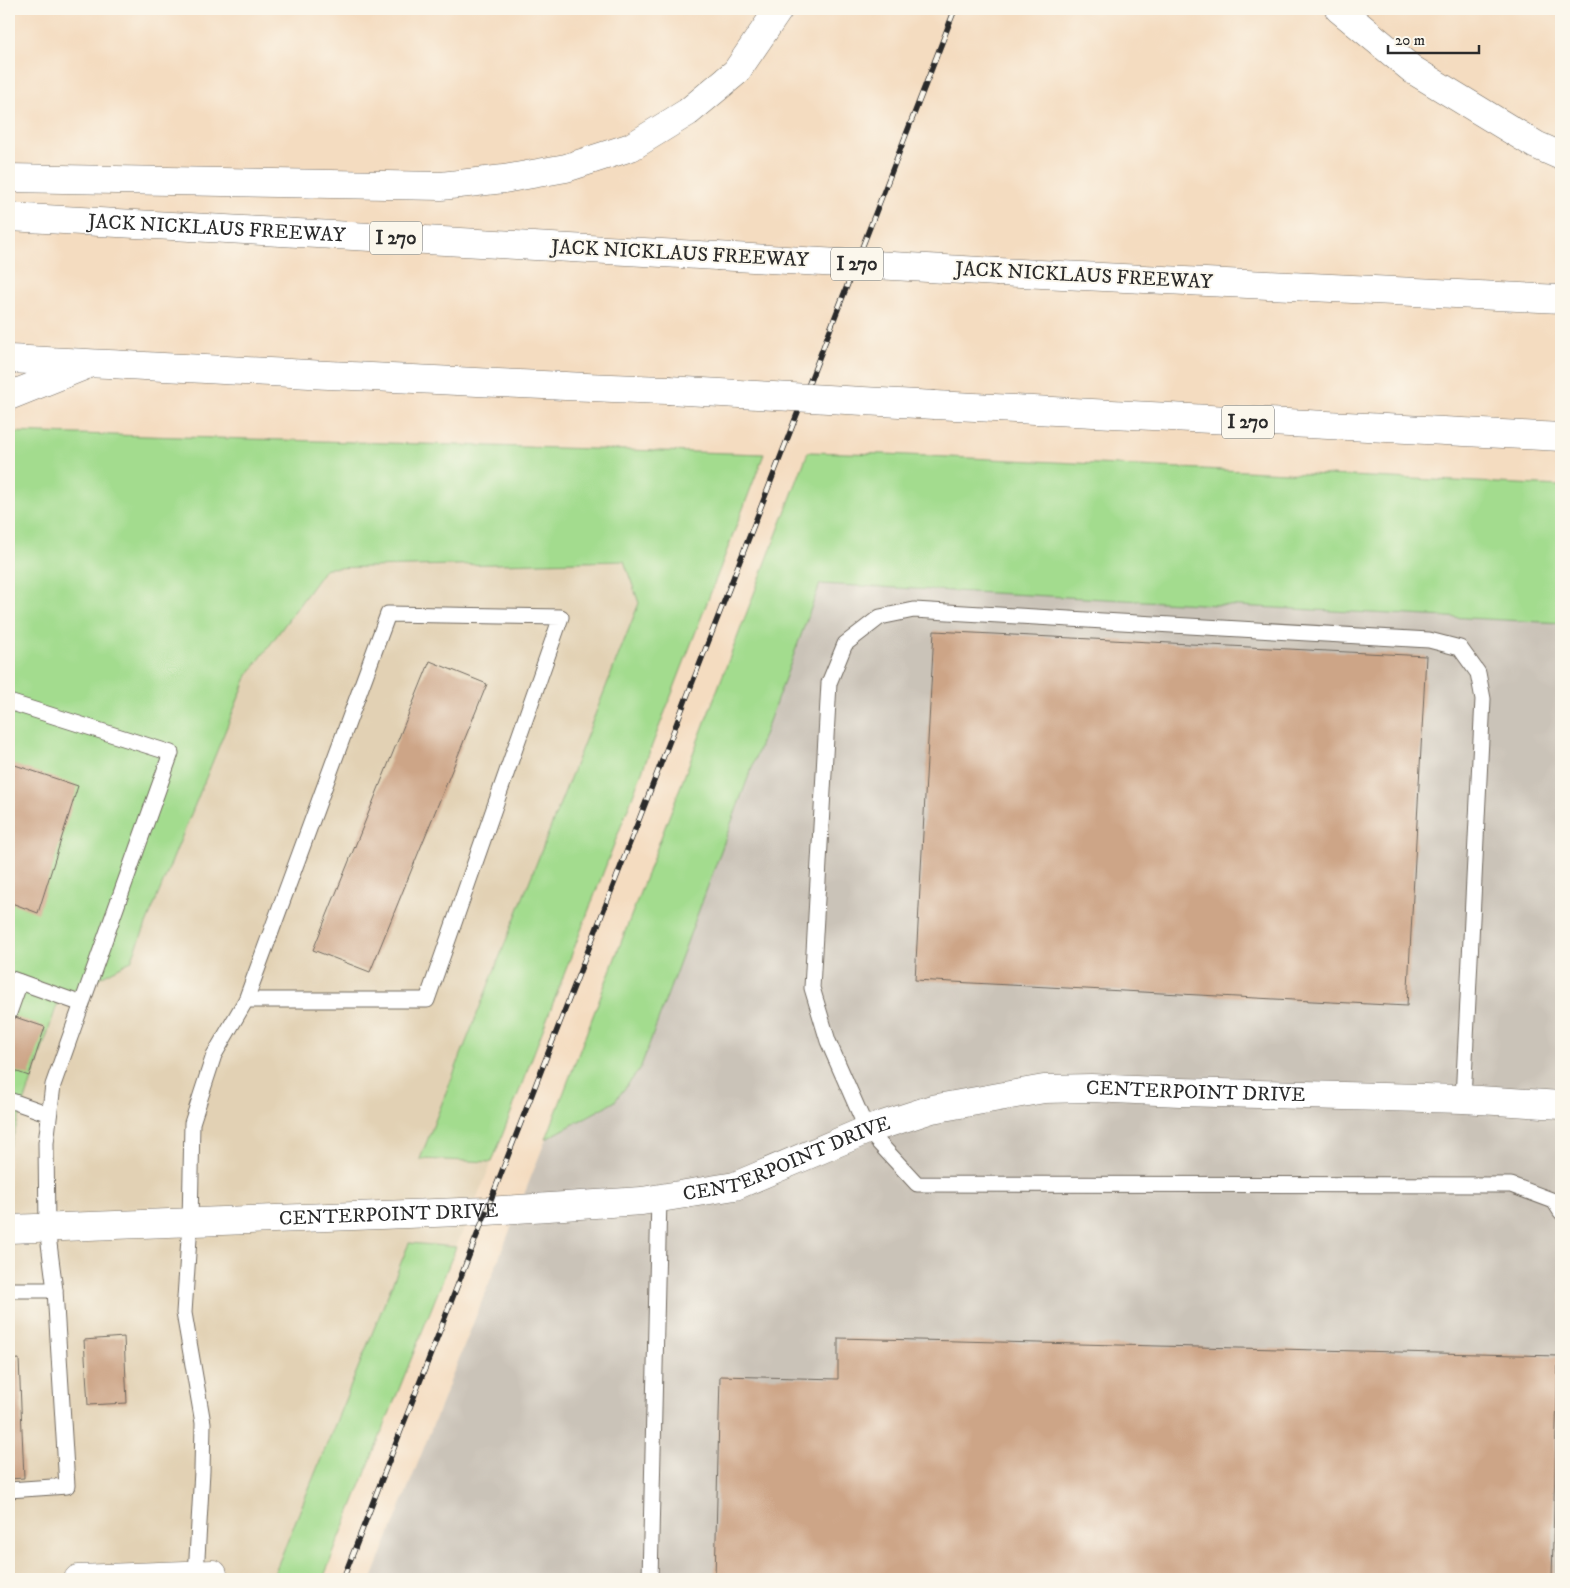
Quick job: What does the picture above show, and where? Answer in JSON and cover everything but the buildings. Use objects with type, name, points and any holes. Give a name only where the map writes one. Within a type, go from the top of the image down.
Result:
[{"type":"main road","points":[[9,178],[441,186],[504,179],[566,168],[631,148],[688,112],[736,72],[779,9]]},
{"type":"main road","points":[[1339,9],[1412,70],[1536,145],[1561,156]]},
{"type":"main road","name":"JACK NICKLAUS FREEWAY","points":[[9,217],[998,272],[1561,299]]},
{"type":"main road","name":"I 270","points":[[12,359],[483,383],[668,390],[935,406],[1561,437]]},
{"type":"main road","points":[[9,396],[90,364]]},
{"type":"main road","name":"CENTERPOINT DRIVE","points":[[9,1229],[487,1211],[642,1201],[735,1186],[867,1130],[932,1109],[1044,1089],[1091,1088],[1463,1099],[1561,1105]]},
{"type":"main road","points":[[78,1579],[204,1575]]},
{"type":"lane","points":[[1463,1099],[1483,700],[1478,673],[1460,648],[1429,640],[914,610],[880,617],[845,644],[830,683],[812,988],[828,1041],[867,1130],[917,1184],[1510,1185],[1554,1201],[1561,1212]]},
{"type":"lane","points":[[204,1575],[203,1423],[184,1313],[190,1223],[192,1123],[214,1055],[246,1000],[388,614],[561,617],[427,1000],[246,1000]]},
{"type":"lane","points":[[9,702],[170,753],[53,1085],[46,1143],[47,1228],[55,1290],[67,1486],[9,1490]]},
{"type":"lane","points":[[9,1013],[14,980],[82,1004]]},
{"type":"lane","points":[[9,1100],[49,1114]]},
{"type":"lane","points":[[650,1579],[659,1198]]},
{"type":"lane","points":[[9,1290],[55,1290]]},
{"type":"shaded area","points":[[624,561],[639,603],[420,1158],[492,1162],[456,1247],[409,1243],[272,1579],[9,1579],[9,1148],[60,999],[131,961],[248,675],[326,568]]},
{"type":"shaded area","points":[[820,584],[1561,623],[1561,1579],[372,1579],[546,1139],[614,1102],[640,1069]]},
{"type":"green space","points":[[9,432],[764,454],[492,1162],[420,1159],[639,603],[624,561],[326,568],[248,675],[131,961],[59,999],[9,1148]]},
{"type":"green space","points":[[808,452],[1561,486],[1561,623],[820,584],[640,1069],[614,1102],[546,1139]]},
{"type":"green space","points":[[409,1243],[456,1247],[323,1579],[272,1579]]},
{"type":"railway","points":[[343,1579],[955,9]]}]
